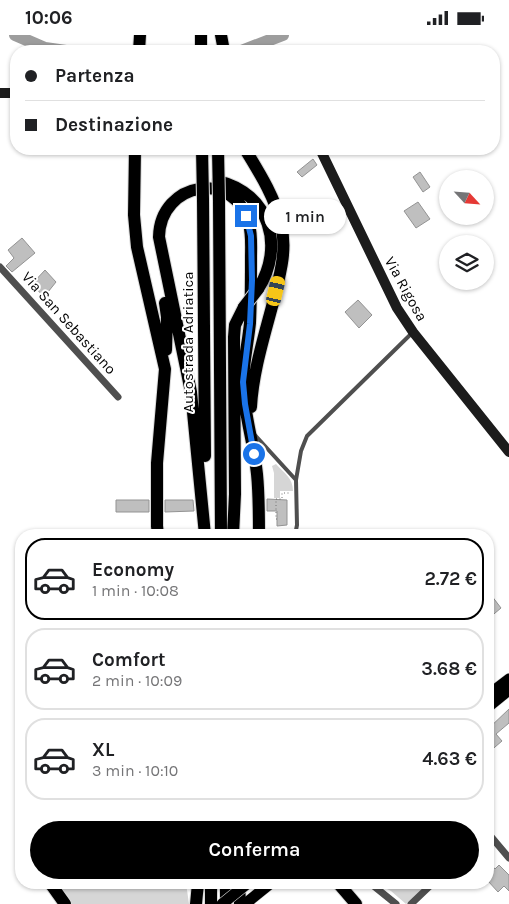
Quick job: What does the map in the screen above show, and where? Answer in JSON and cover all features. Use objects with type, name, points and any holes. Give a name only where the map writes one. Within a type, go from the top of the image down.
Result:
[{"type":"highway","points":[[135,155],[134,215],[137,247],[165,369]]},
{"type":"highway","name":"Autostrada Adriatica","points":[[202,155],[205,529]]},
{"type":"highway","points":[[218,155],[221,529]]},
{"type":"highway","points":[[248,155],[275,205],[284,243],[280,272],[251,398],[249,429]]},
{"type":"highway","points":[[157,529],[157,463],[165,369],[167,317],[151,236],[152,227],[158,209],[170,193],[186,183],[204,180],[234,186],[252,199],[269,226],[272,253],[268,272],[244,307],[235,325],[233,529]]},
{"type":"highway","points":[[204,529],[191,392],[159,237],[161,219],[165,211],[178,196],[186,192],[209,188],[229,194],[242,207],[249,224],[252,280],[250,324],[243,382],[257,474],[259,529]]},
{"type":"highway","points":[[54,889],[65,904]]},
{"type":"highway","points":[[194,889],[196,904]]},
{"type":"highway","points":[[196,904],[197,889]]},
{"type":"highway","points":[[211,889],[211,904]]},
{"type":"highway","points":[[226,889],[226,904]]},
{"type":"highway","points":[[239,889],[240,904]]},
{"type":"highway","points":[[343,889],[356,904]]},
{"type":"main road","name":"Via Rigosa","points":[[323,155],[397,308],[413,332],[509,452]]},
{"type":"main road","points":[[494,690],[509,679]]},
{"type":"main road","points":[[494,702],[509,690]]},
{"type":"main road","points":[[222,904],[241,889]]},
{"type":"main road","points":[[249,900],[263,889]]},
{"type":"street","name":"Via San Sebastiano","points":[[0,267],[118,397]]},
{"type":"street","points":[[494,840],[509,858]]},
{"type":"street","points":[[377,889],[396,904]]},
{"type":"street","points":[[411,904],[427,889]]},
{"type":"lane","points":[[297,529],[296,480],[301,451],[307,436],[413,332]]},
{"type":"lane","points":[[249,429],[296,480]]},
{"type":"path","points":[[277,519],[276,499],[282,499],[282,493],[297,493]]},
{"type":"shaded area","points":[[276,464],[288,476],[293,486],[293,491],[280,491],[280,498],[274,498],[274,473],[272,466]]},
{"type":"shaded area","points":[[187,889],[189,904],[72,904],[61,890]]},
{"type":"shaded area","points":[[387,889],[422,889],[406,904]]},
{"type":"building","points":[[313,159],[317,165],[302,177],[297,172]]},
{"type":"building","points":[[420,172],[430,187],[423,192],[413,177]]},
{"type":"building","points":[[418,202],[430,219],[416,228],[404,211]]},
{"type":"building","points":[[22,238],[35,253],[12,272],[6,266],[14,258],[8,250]]},
{"type":"building","points":[[45,270],[56,282],[44,297],[32,284]]},
{"type":"building","points":[[358,300],[372,315],[359,328],[345,312]]},
{"type":"building","points":[[267,499],[287,500],[287,525],[277,526],[277,511],[267,511]]},
{"type":"building","points":[[116,500],[149,500],[149,512],[116,512]]},
{"type":"building","points":[[165,500],[193,500],[194,511],[165,512]]},
{"type":"building","points":[[494,599],[501,608],[494,614]]},
{"type":"building","points":[[509,709],[509,723],[496,734],[502,741],[494,748],[494,723]]},
{"type":"building","points":[[499,865],[509,875],[509,891],[504,886],[498,892],[494,888],[494,868]]},
{"type":"waterway","points":[[15,35],[38,45]]},
{"type":"waterway","points":[[257,45],[283,35]]},
{"type":"route","points":[[246,216],[251,236],[252,280],[250,324],[243,382],[254,454]]}]
